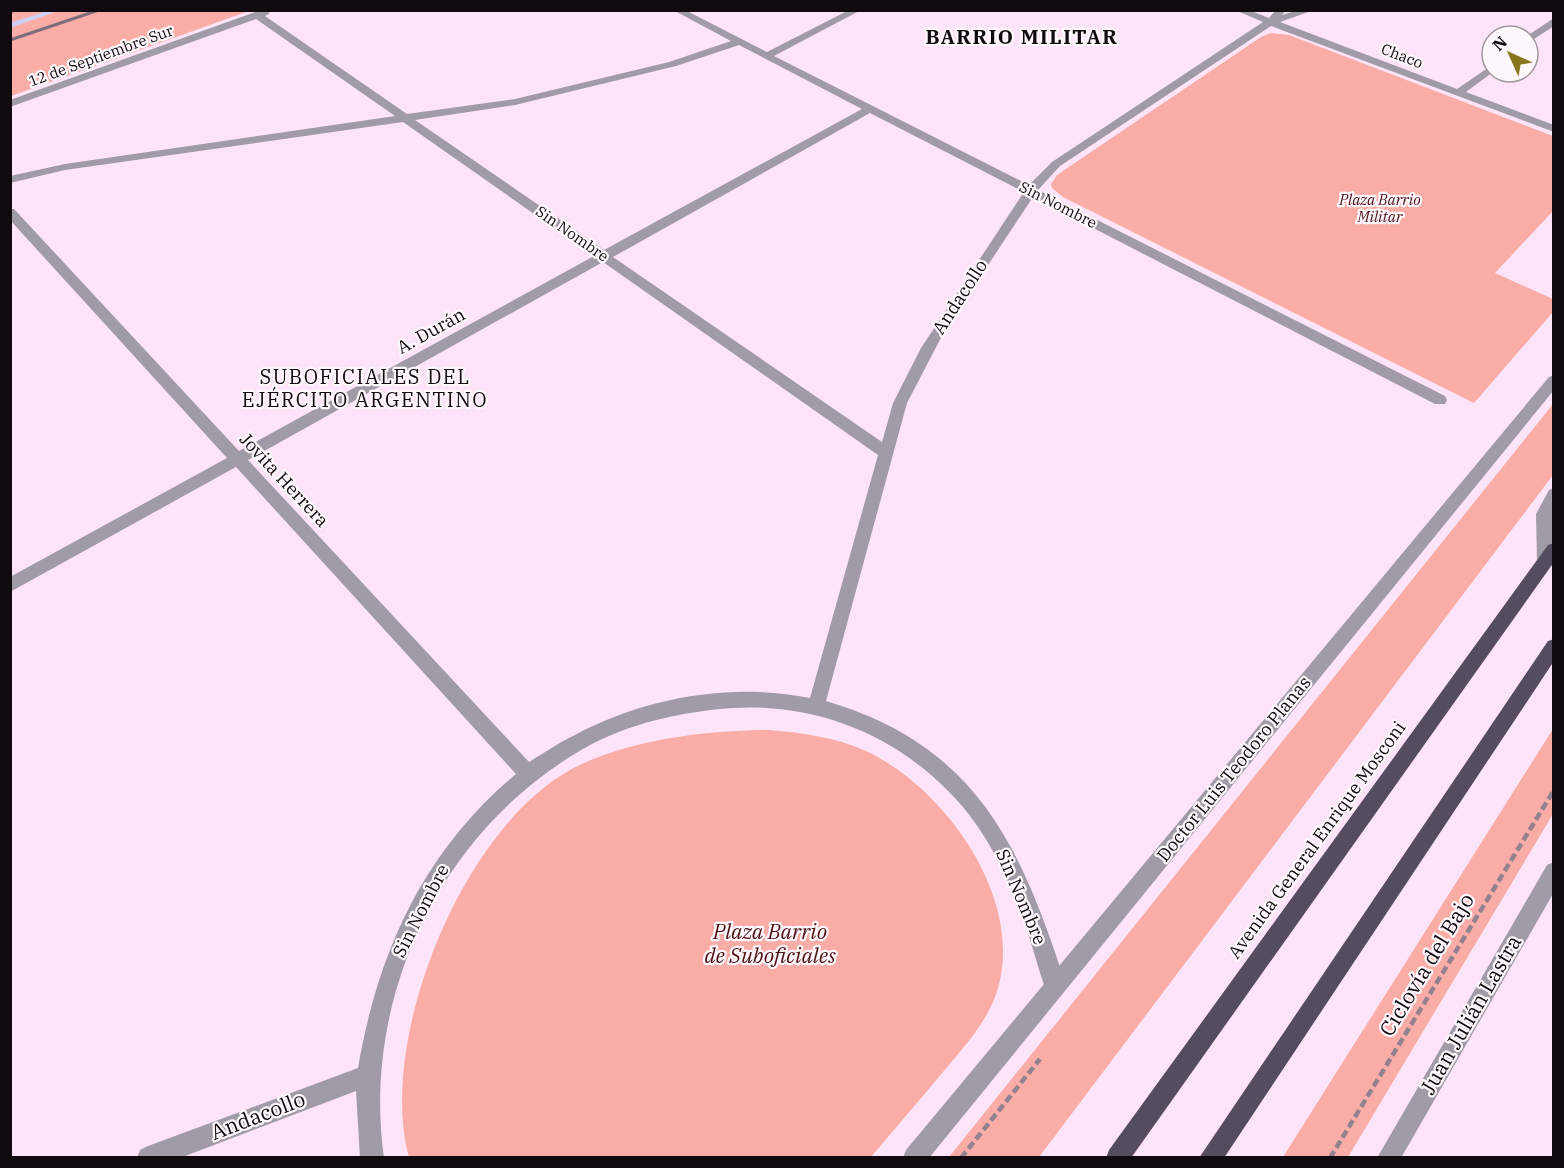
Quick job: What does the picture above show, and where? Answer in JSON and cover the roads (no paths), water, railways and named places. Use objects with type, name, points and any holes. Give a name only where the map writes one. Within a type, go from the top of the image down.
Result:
[{"type":"highway","name":"Avenida General Enrique Mosconi","points":[[1117,1158],[1549,555]]},
{"type":"highway","points":[[1210,1158],[1554,646]]},
{"type":"street","name":"Sin Nombre","points":[[677,10],[1440,400]]},
{"type":"street","points":[[766,56],[857,10]]},
{"type":"street","name":"Chaco","points":[[1239,10],[1554,129]]},
{"type":"street","name":"Andacollo","points":[[816,707],[900,404],[923,355],[1030,191],[1056,164],[1270,22],[1282,10]]},
{"type":"street","points":[[1270,22],[1309,11]]},
{"type":"street","name":"Sin Nombre","points":[[263,13],[406,118],[886,453]]},
{"type":"street","name":"12 de Septiembre Sur","points":[[10,105],[263,13]]},
{"type":"street","points":[[1540,31],[1554,21]]},
{"type":"street","points":[[10,180],[64,167],[538,97],[681,61],[739,42]]},
{"type":"street","points":[[1458,93],[1480,77]]},
{"type":"street","name":"A. Durán","points":[[10,585],[869,108]]},
{"type":"street","name":"Jovita Herrera","points":[[10,212],[528,774]]},
{"type":"street","name":"Doctor Luis Teodoro Planas","points":[[914,1158],[1554,380]]},
{"type":"street","points":[[1549,555],[1544,514],[1554,494]]},
{"type":"street","name":"Sin Nombre","points":[[372,1158],[368,1129],[368,1075],[375,1025],[390,974],[411,924],[443,866],[482,816],[528,774],[578,742],[630,719],[684,705],[739,699],[788,701],[816,707],[876,726],[914,749],[950,780],[981,815],[1011,865],[1027,902],[1055,985]]},
{"type":"street","name":"Juan Julián Lastra","points":[[1388,1158],[1554,872]]},
{"type":"street","name":"Andacollo","points":[[148,1158],[368,1075]]},
{"type":"waterway","points":[[10,26],[58,10]]},
{"type":"railway","points":[[10,40],[99,10]]},
{"type":"district","name":"BARRIO MILITAR","points":[[1022,37]]},
{"type":"district","name":"SUBOFICIALES DEL EJÉRCITO ARGENTINO","points":[[365,388]]},
{"type":"park label","name":"Plaza Barrio Militar","points":[[1380,208]]},
{"type":"park label","name":"Plaza Barrio de Suboficiales","points":[[770,944]]}]
